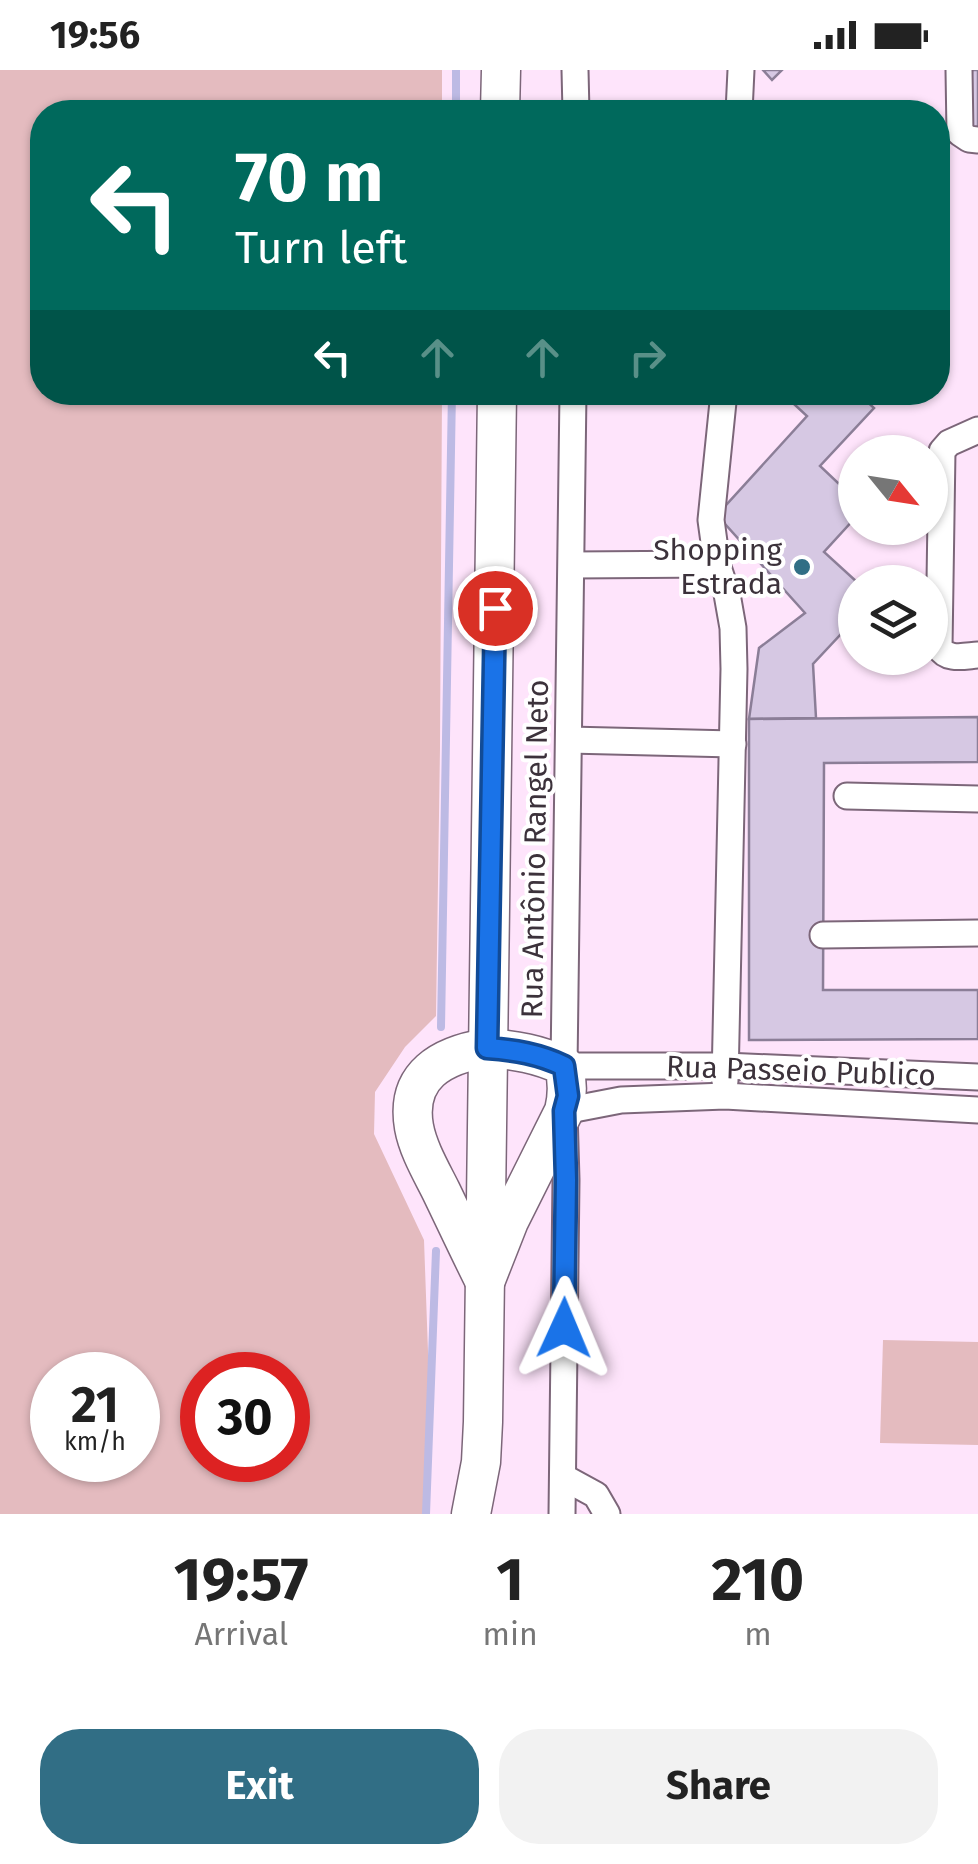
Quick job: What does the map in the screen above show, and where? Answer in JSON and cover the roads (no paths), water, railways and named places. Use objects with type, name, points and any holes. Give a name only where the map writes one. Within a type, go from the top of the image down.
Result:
[{"type":"highway","points":[[500,70],[500,100]]},
{"type":"highway","points":[[471,1514],[481,1462],[497,405]]},
{"type":"highway","points":[[487,1048],[522,1051],[564,1066],[568,1096],[485,1282],[424,1156],[414,1128],[413,1104],[419,1084],[431,1068],[446,1059],[487,1048]]},
{"type":"highway","points":[[481,1462],[490,1514]]},
{"type":"street","points":[[575,70],[576,100]]},
{"type":"street","points":[[740,100],[741,70]]},
{"type":"street","points":[[959,70],[960,133],[969,140],[978,140]]},
{"type":"street","name":"Rua Antônio Rangel Neto","points":[[564,1066],[573,405]]},
{"type":"street","points":[[723,405],[711,520],[733,628],[725,1096]]},
{"type":"street","points":[[978,430],[942,450],[940,647],[950,657],[978,654]]},
{"type":"street","points":[[572,565],[717,564]]},
{"type":"street","points":[[569,740],[732,744]]},
{"type":"street","points":[[847,796],[978,799]]},
{"type":"street","points":[[823,934],[978,933]]},
{"type":"street","name":"Rua Passeio Publico","points":[[564,1066],[725,1066],[978,1078]]},
{"type":"street","name":"Rua Passeio Publico","points":[[564,1111],[621,1100],[725,1096],[978,1110]]},
{"type":"street","points":[[562,1514],[564,1111]]},
{"type":"street","points":[[562,1477],[596,1495],[607,1514]]},
{"type":"waterway","points":[[456,70],[456,100]]},
{"type":"waterway","points":[[441,1027],[452,405]]},
{"type":"waterway","points":[[426,1514],[436,1251]]},
{"type":"place","name":"Shopping Estrada","points":[[802,567]]}]
